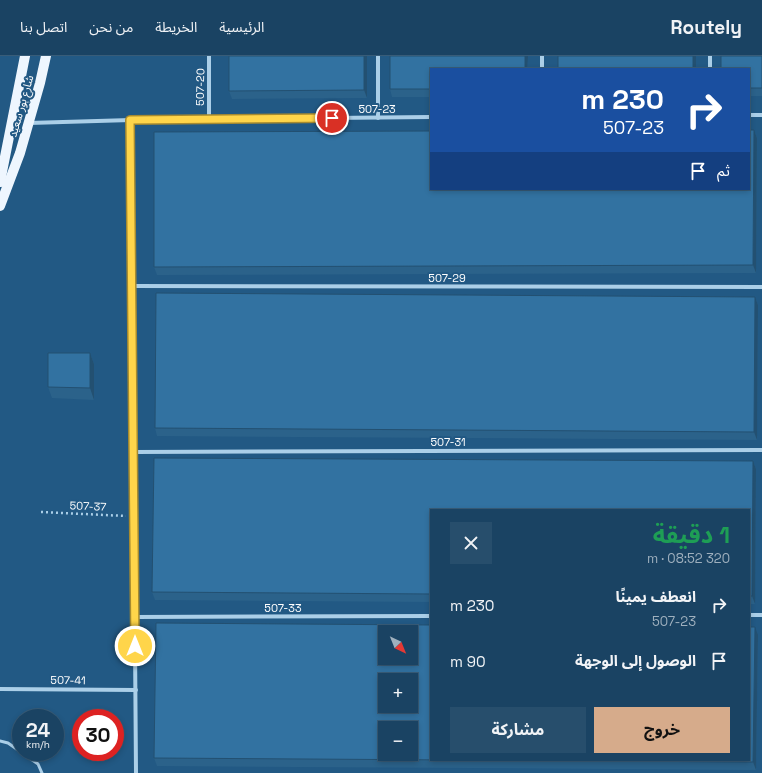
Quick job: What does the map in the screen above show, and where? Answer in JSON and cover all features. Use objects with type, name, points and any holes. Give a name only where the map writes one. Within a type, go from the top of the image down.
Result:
[{"type":"main road","points":[[0,182],[25,56]]},
{"type":"main road","name":"شارع بور سعيد","points":[[0,206],[20,153],[46,56]]},
{"type":"street","name":"507-20","points":[[209,56],[209,119]]},
{"type":"street","points":[[378,56],[378,118]]},
{"type":"street","points":[[542,56],[542,68]]},
{"type":"street","points":[[710,56],[710,68]]},
{"type":"street","points":[[750,115],[762,115]]},
{"type":"street","name":"507-23","points":[[28,124],[130,120],[430,117]]},
{"type":"street","points":[[130,120],[136,773]]},
{"type":"street","name":"507-29","points":[[132,286],[762,287]]},
{"type":"street","name":"507-31","points":[[134,452],[762,450]]},
{"type":"street","points":[[750,615],[762,615]]},
{"type":"street","name":"507-33","points":[[135,617],[430,616]]},
{"type":"street","name":"507-41","points":[[0,689],[136,690]]},
{"type":"lane","points":[[0,741],[8,743],[38,764],[42,773]]},
{"type":"path","name":"507-37","points":[[42,512],[134,516]]},
{"type":"building","points":[[229,56],[364,56],[364,90],[229,91]]},
{"type":"building","points":[[390,56],[525,56],[525,68],[430,68],[430,89],[390,89]]},
{"type":"building","points":[[558,56],[693,56],[693,68],[558,68]]},
{"type":"building","points":[[721,56],[762,56],[762,88],[750,88],[750,68],[721,68]]},
{"type":"building","points":[[750,130],[754,130],[753,265],[154,267],[154,132],[430,131],[430,190],[750,190]]},
{"type":"building","points":[[156,293],[755,297],[754,432],[155,428]]},
{"type":"building","points":[[48,353],[90,353],[90,388],[48,387]]},
{"type":"building","points":[[154,458],[753,461],[752,596],[750,596],[750,509],[430,509],[430,594],[152,592]]},
{"type":"building","points":[[156,623],[430,625],[430,760],[418,760],[418,721],[378,721],[378,760],[154,758]]},
{"type":"building","points":[[750,627],[755,627],[753,762],[604,761],[750,761]]},
{"type":"route","points":[[135,646],[130,120],[332,118]]}]
